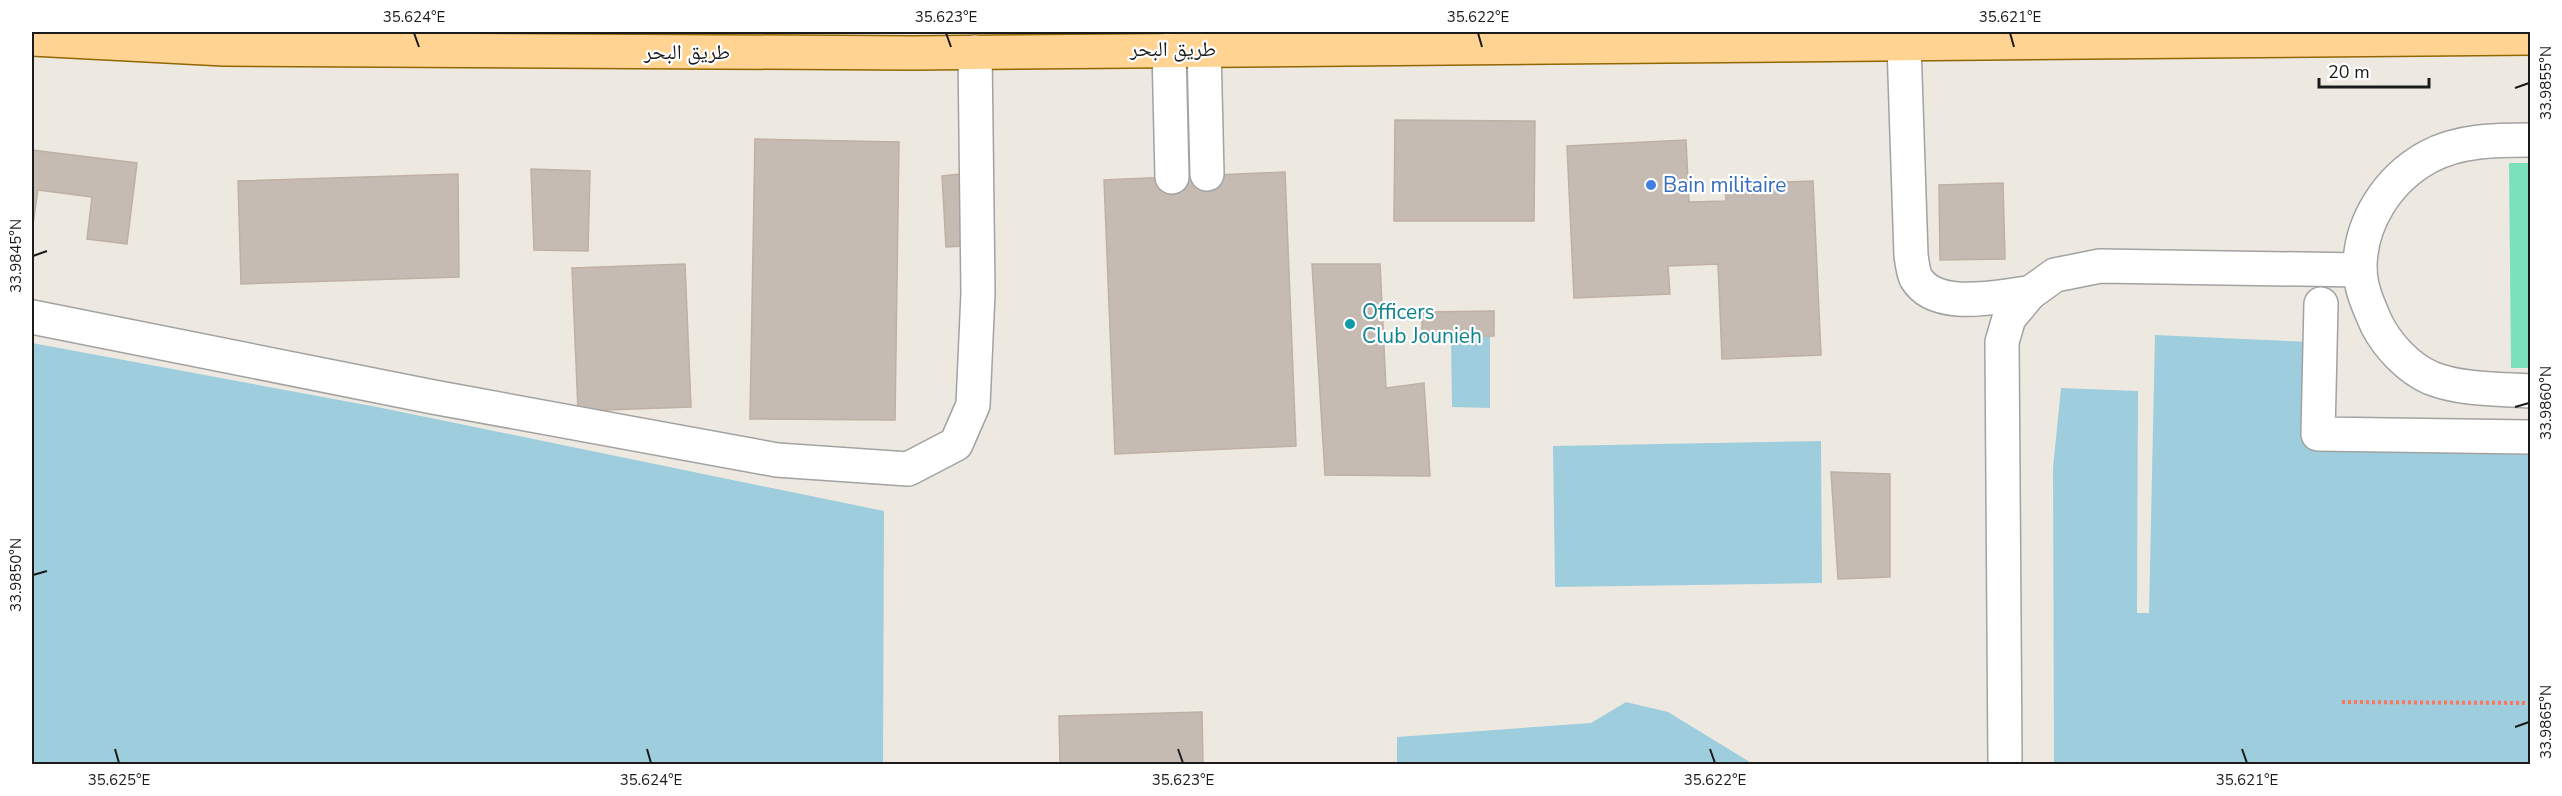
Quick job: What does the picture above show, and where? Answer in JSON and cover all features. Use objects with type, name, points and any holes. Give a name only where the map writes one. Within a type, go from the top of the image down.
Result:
[{"type":"main road","name":"طريق البحر","points":[[32,39],[224,50],[913,42],[975,52],[1064,41],[1169,50],[1904,38],[2530,38]]},
{"type":"street","points":[[1904,38],[1911,255],[1916,278],[1933,295],[1964,300],[2030,293]]},
{"type":"street","points":[[1204,49],[1207,174]]},
{"type":"street","points":[[1169,50],[1172,177]]},
{"type":"street","points":[[32,316],[433,397],[777,460],[908,469],[957,444],[973,405],[978,292],[975,52]]},
{"type":"street","points":[[2530,140],[2498,140],[2461,145],[2429,157],[2409,171],[2377,206],[2366,226],[2360,270],[2367,303],[2382,335],[2403,360],[2431,378],[2461,385],[2530,391]]},
{"type":"street","points":[[2005,765],[2002,342],[2009,318],[2030,293],[2055,275],[2100,266],[2360,270]]},
{"type":"street","points":[[2321,304],[2318,434],[2530,437]]},
{"type":"path","points":[[2342,702],[2530,703]]},
{"type":"green space","points":[[2509,163],[2530,163],[2530,368],[2511,368]]},
{"type":"water","points":[[2155,335],[2311,342],[2309,439],[2530,443],[2530,764],[2054,764],[2053,468],[2061,388],[2138,391],[2137,613],[2149,613]]},
{"type":"water","points":[[1451,337],[1490,337],[1490,408],[1452,407]]},
{"type":"water","points":[[32,343],[377,407],[884,511],[883,764],[32,764]]},
{"type":"water","points":[[1821,441],[1822,583],[1555,587],[1553,446]]},
{"type":"water","points":[[1626,702],[1668,712],[1753,764],[1397,764],[1397,737],[1591,723]]},
{"type":"building","points":[[1395,120],[1535,121],[1534,221],[1394,221]]},
{"type":"building","points":[[755,139],[899,142],[895,420],[750,419]]},
{"type":"building","points":[[1686,140],[1689,202],[1726,201],[1725,184],[1813,181],[1821,355],[1722,359],[1718,264],[1668,266],[1670,294],[1574,298],[1567,146]]},
{"type":"building","points":[[32,150],[137,163],[127,244],[87,239],[92,197],[38,190],[32,231]]},
{"type":"building","points":[[531,169],[590,171],[588,251],[534,250]]},
{"type":"building","points":[[1285,172],[1296,446],[1115,454],[1104,180]]},
{"type":"building","points":[[458,174],[459,277],[241,284],[238,181]]},
{"type":"building","points":[[960,174],[964,246],[946,247],[942,176]]},
{"type":"building","points":[[2003,183],[2005,259],[1940,260],[1939,185]]},
{"type":"building","points":[[685,264],[691,407],[578,411],[572,268]]},
{"type":"building","name":"Officers Club Jounieh","points":[[1312,264],[1380,264],[1386,388],[1424,383],[1430,476],[1325,475]]},
{"type":"building","points":[[1494,311],[1494,336],[1422,337],[1422,312]]},
{"type":"building","points":[[1831,472],[1890,474],[1890,577],[1838,579]]},
{"type":"building","points":[[1202,712],[1203,764],[1060,764],[1059,716]]},
{"type":"place","name":"Bain militaire","points":[[1651,185]]},
{"type":"place","name":"Officers Club Jounieh","points":[[1350,324]]}]
